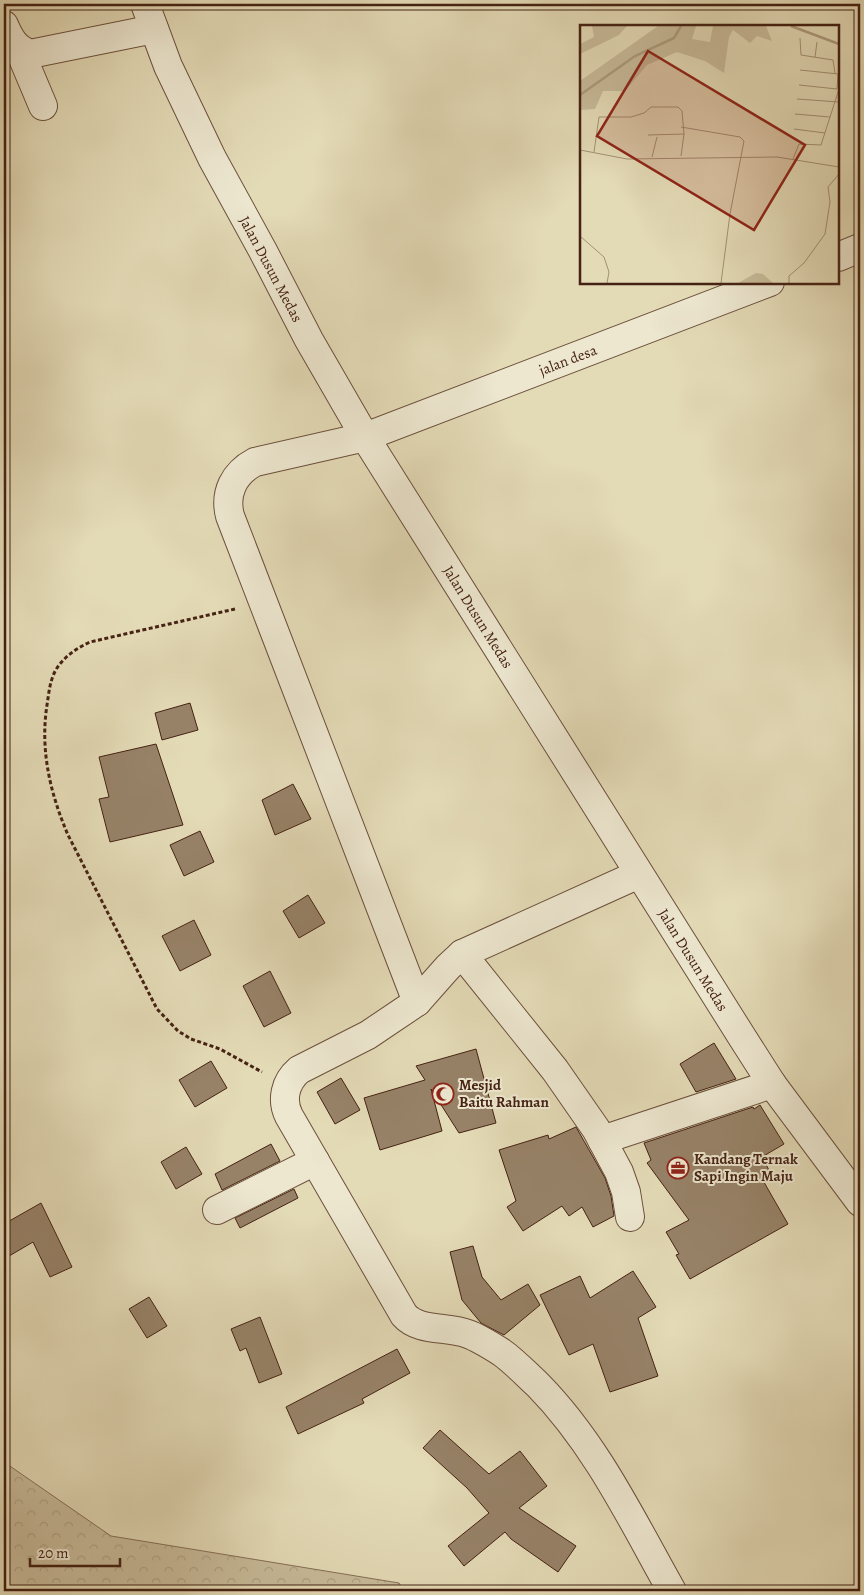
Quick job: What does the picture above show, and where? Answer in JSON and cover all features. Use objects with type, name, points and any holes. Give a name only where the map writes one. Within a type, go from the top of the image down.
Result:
[{"type":"street","name":"Jalan Dusun Medas","points":[[145,4],[168,66],[212,158],[309,340],[365,437],[772,1084],[860,1202]]},
{"type":"street","points":[[4,25],[19,50],[43,106]]},
{"type":"street","points":[[19,50],[30,54],[154,29]]},
{"type":"street","points":[[839,257],[860,248]]},
{"type":"street","name":"jalan desa","points":[[417,1002],[228,509],[228,495],[233,481],[243,470],[255,462],[365,437],[765,284]]},
{"type":"street","points":[[639,874],[462,954],[417,1002],[368,1035],[299,1070],[287,1085],[284,1100],[286,1111],[404,1315],[416,1324],[467,1333],[486,1342],[503,1354],[551,1398],[592,1450],[672,1591]]},
{"type":"street","points":[[462,954],[555,1070],[602,1140],[620,1172],[626,1192],[630,1217]]},
{"type":"street","points":[[602,1140],[772,1084]]},
{"type":"street","points":[[217,1210],[315,1161]]},
{"type":"path","points":[[266,611],[238,608],[90,642],[80,647],[63,660],[52,677],[44,738],[46,762],[58,812],[156,1009],[178,1031],[191,1039],[220,1049],[287,1085]]},
{"type":"green space","points":[[4,1462],[111,1536],[399,1583],[404,1591],[4,1591]]},
{"type":"building","points":[[190,703],[198,730],[162,740],[155,713]]},
{"type":"building","points":[[156,744],[183,825],[110,842],[99,799],[109,797],[99,757]]},
{"type":"building","points":[[293,784],[311,819],[275,835],[262,800]]},
{"type":"building","points":[[200,831],[214,862],[184,876],[170,845]]},
{"type":"building","points":[[308,895],[325,923],[299,938],[283,911]]},
{"type":"building","points":[[194,920],[211,955],[180,971],[162,936]]},
{"type":"building","points":[[270,971],[291,1013],[264,1027],[243,986]]},
{"type":"building","points":[[714,1043],[736,1079],[696,1092],[680,1064]]},
{"type":"building","points":[[476,1049],[496,1123],[459,1133],[431,1089],[442,1131],[380,1150],[364,1098],[425,1080],[416,1066]]},
{"type":"building","points":[[211,1061],[227,1088],[195,1107],[179,1080]]},
{"type":"building","points":[[341,1078],[360,1110],[335,1124],[317,1092]]},
{"type":"building","points":[[760,1105],[784,1144],[762,1157],[770,1172],[761,1177],[788,1224],[690,1279],[676,1255],[679,1254],[666,1232],[689,1220],[647,1163],[651,1160],[644,1143],[753,1107],[754,1109]]},
{"type":"building","points":[[576,1127],[605,1178],[611,1196],[614,1216],[593,1227],[582,1207],[569,1216],[562,1206],[523,1231],[507,1207],[516,1201],[499,1150],[548,1135],[549,1139]]},
{"type":"building","points":[[271,1144],[280,1161],[222,1190],[215,1174]]},
{"type":"building","points":[[186,1147],[202,1174],[176,1189],[161,1162]]},
{"type":"building","points":[[294,1189],[298,1198],[240,1228],[235,1218]]},
{"type":"building","points":[[41,1203],[72,1267],[50,1277],[33,1242],[4,1259],[4,1224]]},
{"type":"building","points":[[473,1246],[482,1277],[501,1300],[528,1284],[540,1305],[504,1335],[481,1323],[462,1300],[450,1252]]},
{"type":"building","points":[[633,1271],[656,1307],[638,1318],[658,1376],[610,1392],[593,1344],[569,1355],[540,1295],[580,1276],[590,1298]]},
{"type":"building","points":[[149,1297],[167,1326],[147,1338],[129,1309]]},
{"type":"building","points":[[260,1317],[282,1374],[259,1383],[246,1348],[240,1351],[231,1329]]},
{"type":"building","points":[[397,1349],[410,1373],[362,1399],[364,1403],[298,1434],[286,1407]]},
{"type":"building","points":[[440,1430],[489,1474],[520,1451],[547,1486],[519,1508],[576,1546],[558,1572],[511,1539],[505,1532],[464,1566],[448,1546],[489,1513],[467,1488],[423,1448]]},
{"type":"place","name":"Mesjid Baitu Rahman","points":[[443,1094]]},
{"type":"place","name":"Kandang Ternak Sapi Ingin Maju","points":[[678,1168]]}]
